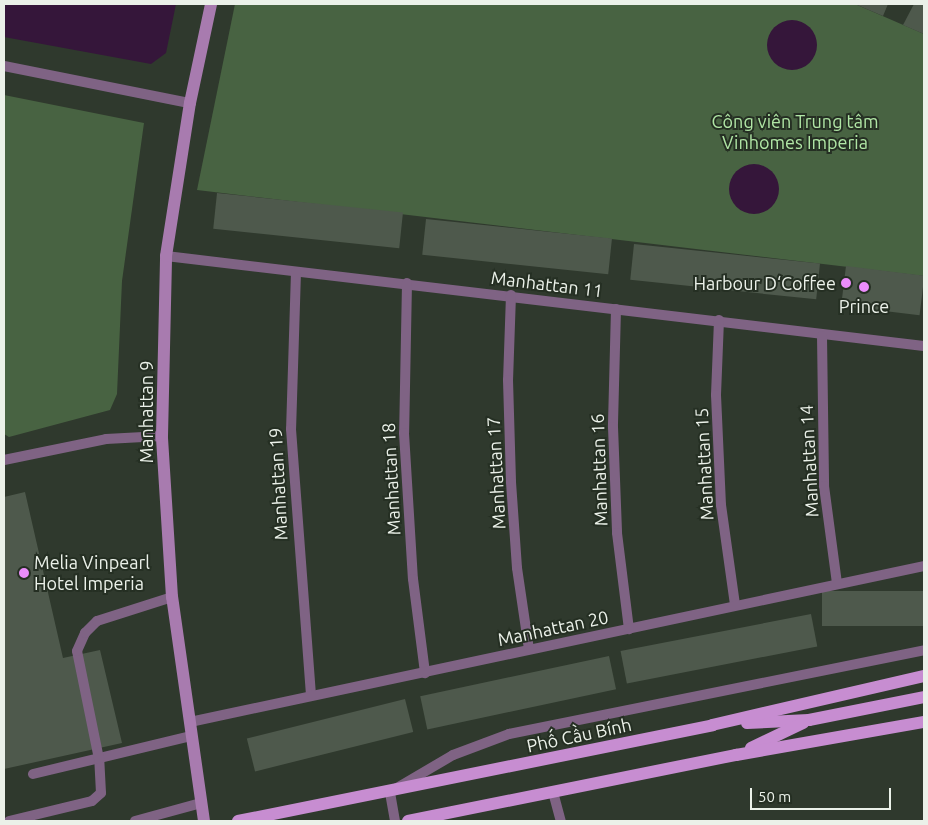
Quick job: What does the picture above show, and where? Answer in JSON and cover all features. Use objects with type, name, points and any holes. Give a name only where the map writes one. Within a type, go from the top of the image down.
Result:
[{"type":"main road","name":"Manhattan 9","points":[[204,821],[172,598],[162,436],[166,256],[190,103],[211,4]]},
{"type":"main road","name":"Phố Cầu Bính","points":[[238,821],[390,792],[712,725],[924,676]]},
{"type":"main road","points":[[712,725],[809,720],[924,697]]},
{"type":"main road","points":[[736,755],[809,720]]},
{"type":"main road","points":[[408,821],[736,755],[924,722]]},
{"type":"lane","points":[[4,66],[190,103]]},
{"type":"lane","name":"Manhattan 11","points":[[166,256],[719,320],[822,336],[924,346]]},
{"type":"lane","name":"Manhattan 19","points":[[296,272],[291,430],[311,694]]},
{"type":"lane","name":"Manhattan 18","points":[[407,283],[404,433],[413,579],[425,672]]},
{"type":"lane","name":"Manhattan 17","points":[[510,295],[508,380],[512,491],[517,568],[529,649]]},
{"type":"lane","name":"Manhattan 16","points":[[616,309],[613,436],[617,533],[629,629]]},
{"type":"lane","name":"Manhattan 15","points":[[719,320],[716,395],[721,505],[736,605]]},
{"type":"lane","name":"Manhattan 14","points":[[822,336],[824,486],[837,583]]},
{"type":"lane","points":[[4,460],[106,439],[162,436]]},
{"type":"lane","name":"Manhattan 20","points":[[190,722],[311,694],[425,672],[924,566]]},
{"type":"lane","points":[[9,821],[92,801],[101,793],[99,759],[77,651],[85,633],[104,618],[172,598]]},
{"type":"lane","points":[[395,821],[390,792],[453,755],[509,734],[924,650]]},
{"type":"lane","points":[[33,774],[191,736]]},
{"type":"lane","points":[[553,792],[560,821]]},
{"type":"lane","points":[[135,821],[201,803]]},
{"type":"green space","name":"Công viên Trung tâm Vinhomes Imperia","points":[[235,4],[855,4],[924,34],[924,276],[197,190]]},
{"type":"green space","points":[[4,95],[144,123],[122,281],[117,394],[110,410],[9,437],[4,434]]},
{"type":"shaded area","points":[[4,4],[176,4],[166,53],[151,64],[4,37]]},
{"type":"shaded area","points":[[792,20],[801,22],[812,31],[817,45],[815,54],[806,65],[792,70],[783,68],[772,59],[767,45],[769,36],[778,25]]},
{"type":"shaded area","points":[[754,164],[763,166],[774,175],[779,189],[777,198],[768,209],[754,214],[745,212],[734,203],[729,189],[731,180],[740,169]]},
{"type":"building","points":[[855,4],[888,4],[883,16]]},
{"type":"building","points":[[914,4],[924,4],[924,34],[903,25]]},
{"type":"building","points":[[217,193],[403,213],[399,248],[213,229]]},
{"type":"building","points":[[426,219],[612,239],[608,274],[422,255]]},
{"type":"building","points":[[634,244],[820,264],[816,299],[630,280]]},
{"type":"building","points":[[846,266],[924,276],[920,315],[841,306]]},
{"type":"building","name":"Melia Vinpearl Hotel Imperia","points":[[25,492],[63,658],[100,650],[122,743],[4,769],[4,497]]},
{"type":"building","points":[[822,591],[924,591],[924,626],[822,626]]},
{"type":"building","points":[[811,614],[817,646],[627,683],[621,651]]},
{"type":"building","points":[[609,656],[616,689],[427,729],[420,696]]},
{"type":"building","points":[[405,699],[413,732],[255,771],[247,738]]},
{"type":"place","name":"Harbour D‘Coffee","points":[[846,283]]},
{"type":"place","name":"Prince","points":[[864,287]]},
{"type":"place","name":"Melia Vinpearl Hotel Imperia","points":[[24,573]]}]
